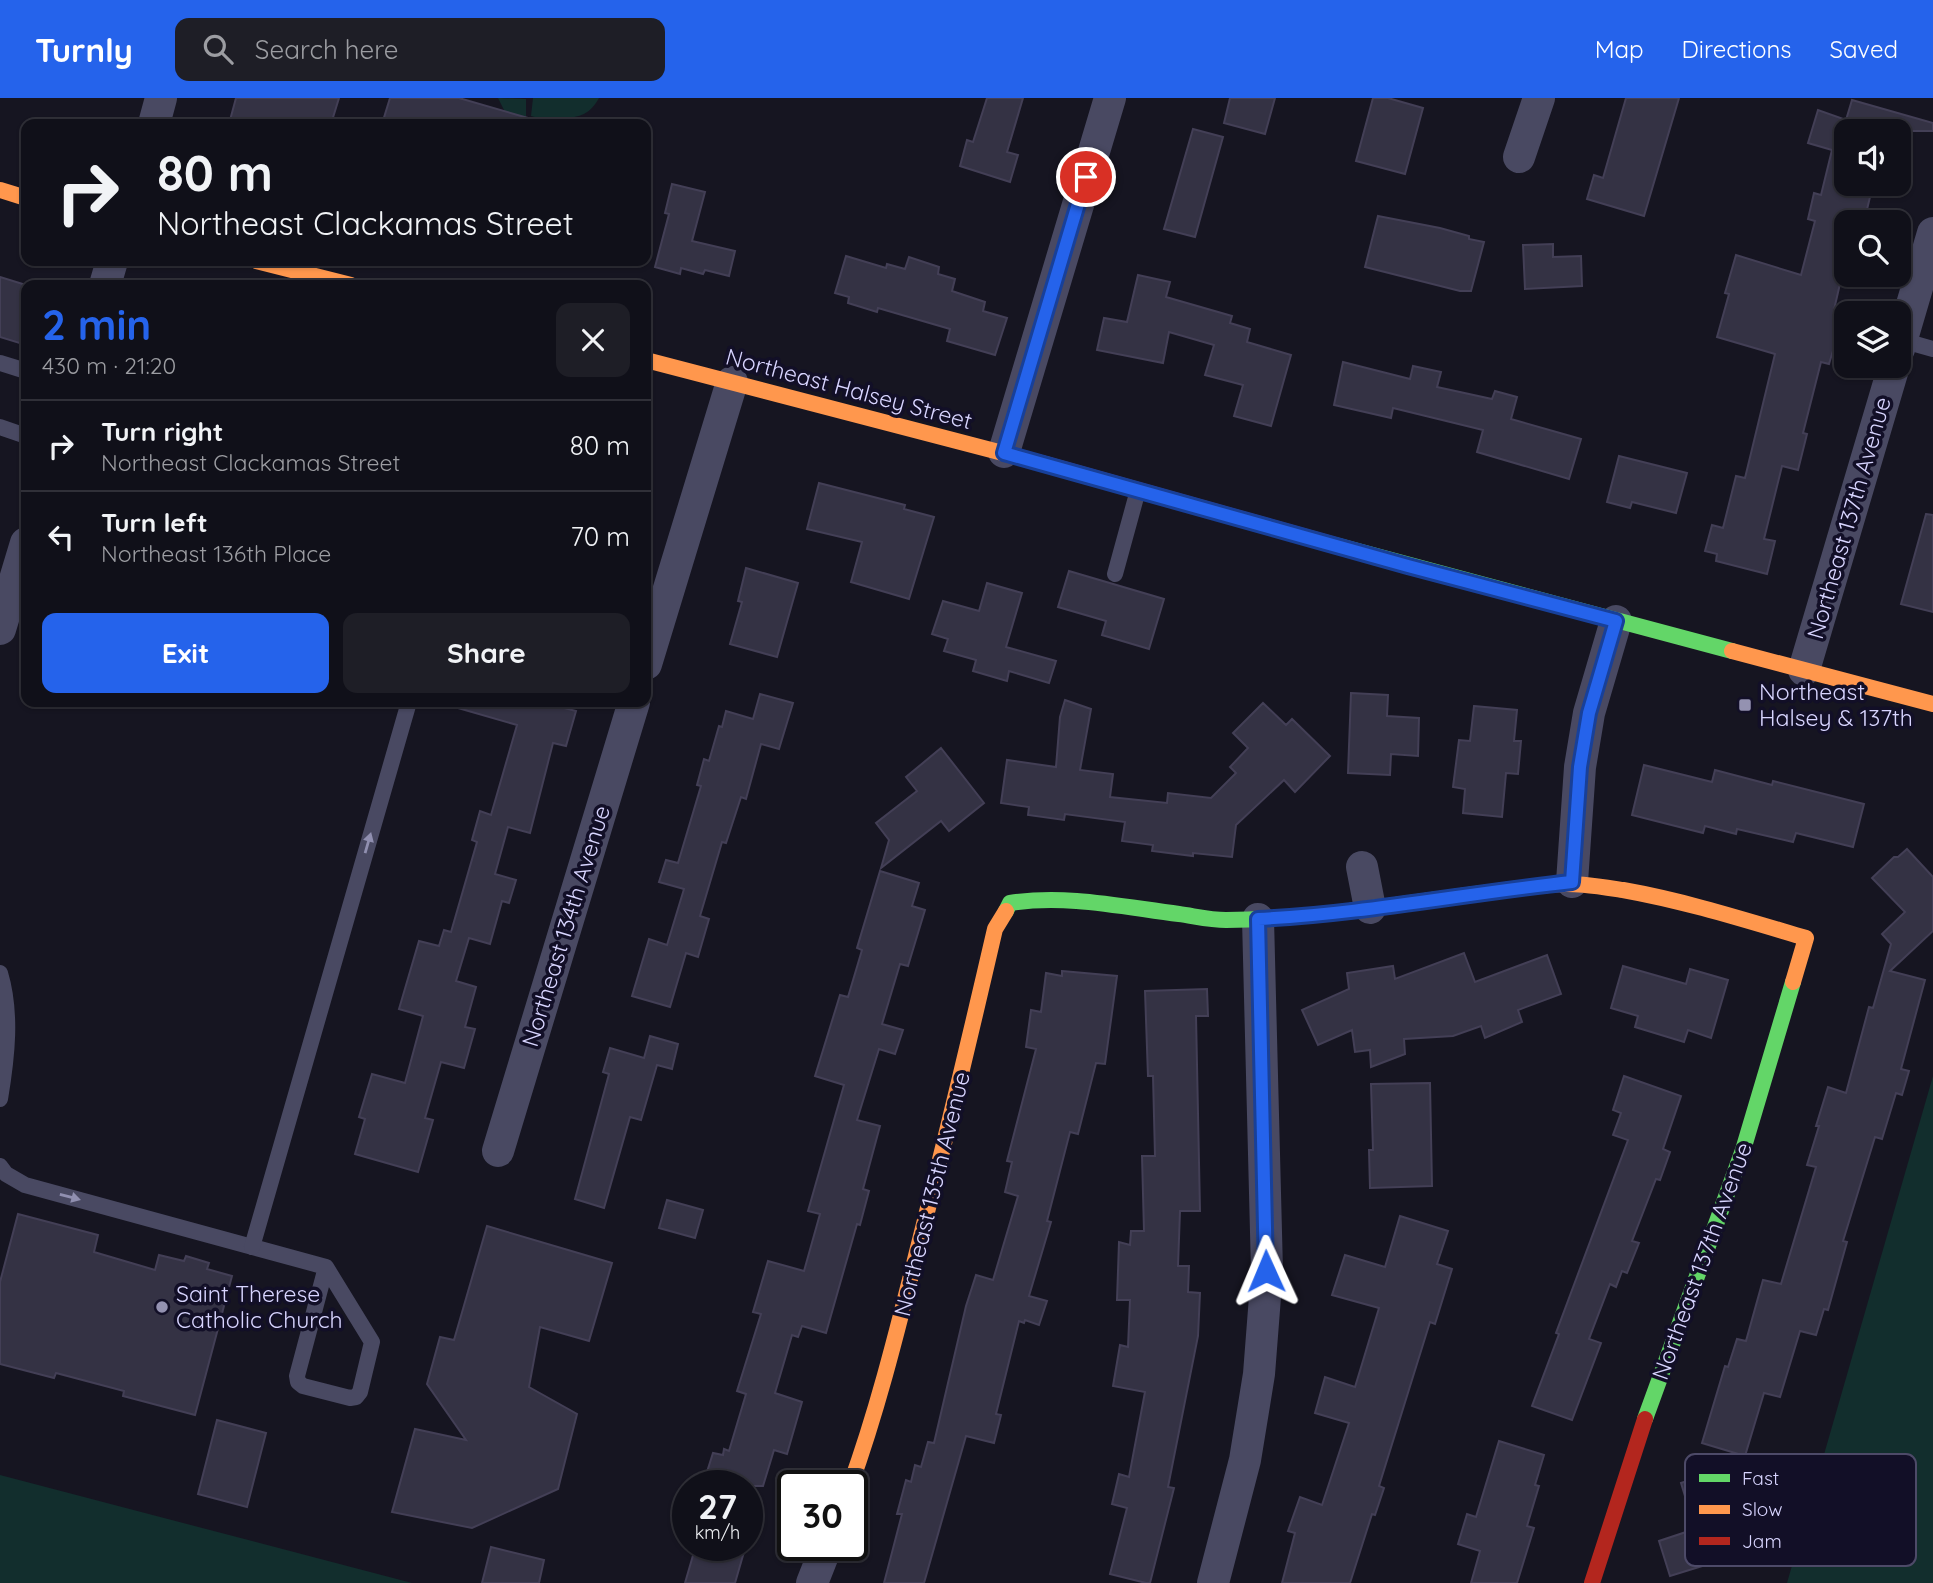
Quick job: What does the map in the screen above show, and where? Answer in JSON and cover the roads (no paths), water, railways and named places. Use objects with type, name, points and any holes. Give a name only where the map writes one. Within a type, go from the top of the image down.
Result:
[{"type":"street","points":[[155,119],[162,98]]},
{"type":"street","points":[[1004,453],[1110,98]]},
{"type":"street","points":[[1519,156],[1539,98]]},
{"type":"street","points":[[0,190],[21,196]]},
{"type":"street","name":"Northeast 137th Avenue","points":[[1911,308],[1933,233]]},
{"type":"street","points":[[276,266],[331,280]]},
{"type":"street","name":"Northeast Halsey Street","points":[[651,361],[1004,453],[1408,566],[1933,704]]},
{"type":"street","name":"Northeast 137th Avenue","points":[[1804,670],[1890,378]]},
{"type":"street","points":[[651,648],[732,382]]},
{"type":"street","points":[[0,629],[21,560]]},
{"type":"street","points":[[1213,1583],[1245,1460],[1259,1374],[1266,1271],[1258,919],[1317,916],[1486,891],[1572,882],[1580,767],[1589,713],[1616,621]]},
{"type":"street","name":"Northeast 134th Avenue","points":[[498,1151],[632,707]]},
{"type":"street","points":[[1362,867],[1370,908]]},
{"type":"street","name":"Northeast 137th Avenue","points":[[1572,882],[1650,895],[1717,911],[1806,938],[1744,1150],[1638,1438],[1592,1583]]},
{"type":"street","name":"Northeast 135th Avenue","points":[[856,1470],[895,1340],[960,1082],[995,929],[1010,903],[1035,899],[1065,900],[1222,920],[1258,919]]},
{"type":"street","points":[[812,1583],[821,1561]]},
{"type":"lane","points":[[1911,351],[1933,349]]},
{"type":"lane","points":[[0,363],[21,369]]},
{"type":"lane","points":[[0,427],[21,434]]},
{"type":"lane","points":[[1115,574],[1138,490]]},
{"type":"lane","points":[[252,1247],[408,707]]},
{"type":"lane","points":[[0,972],[8,1034],[0,1099]]},
{"type":"lane","points":[[3,1170],[25,1185],[326,1267],[372,1342],[360,1392],[356,1397],[350,1398],[303,1386],[297,1376],[326,1267]]},
{"type":"place","name":"Northeast Halsey & 137th","points":[[1745,705]]},
{"type":"place","name":"Saint Therese Catholic Church","points":[[162,1307]]}]
